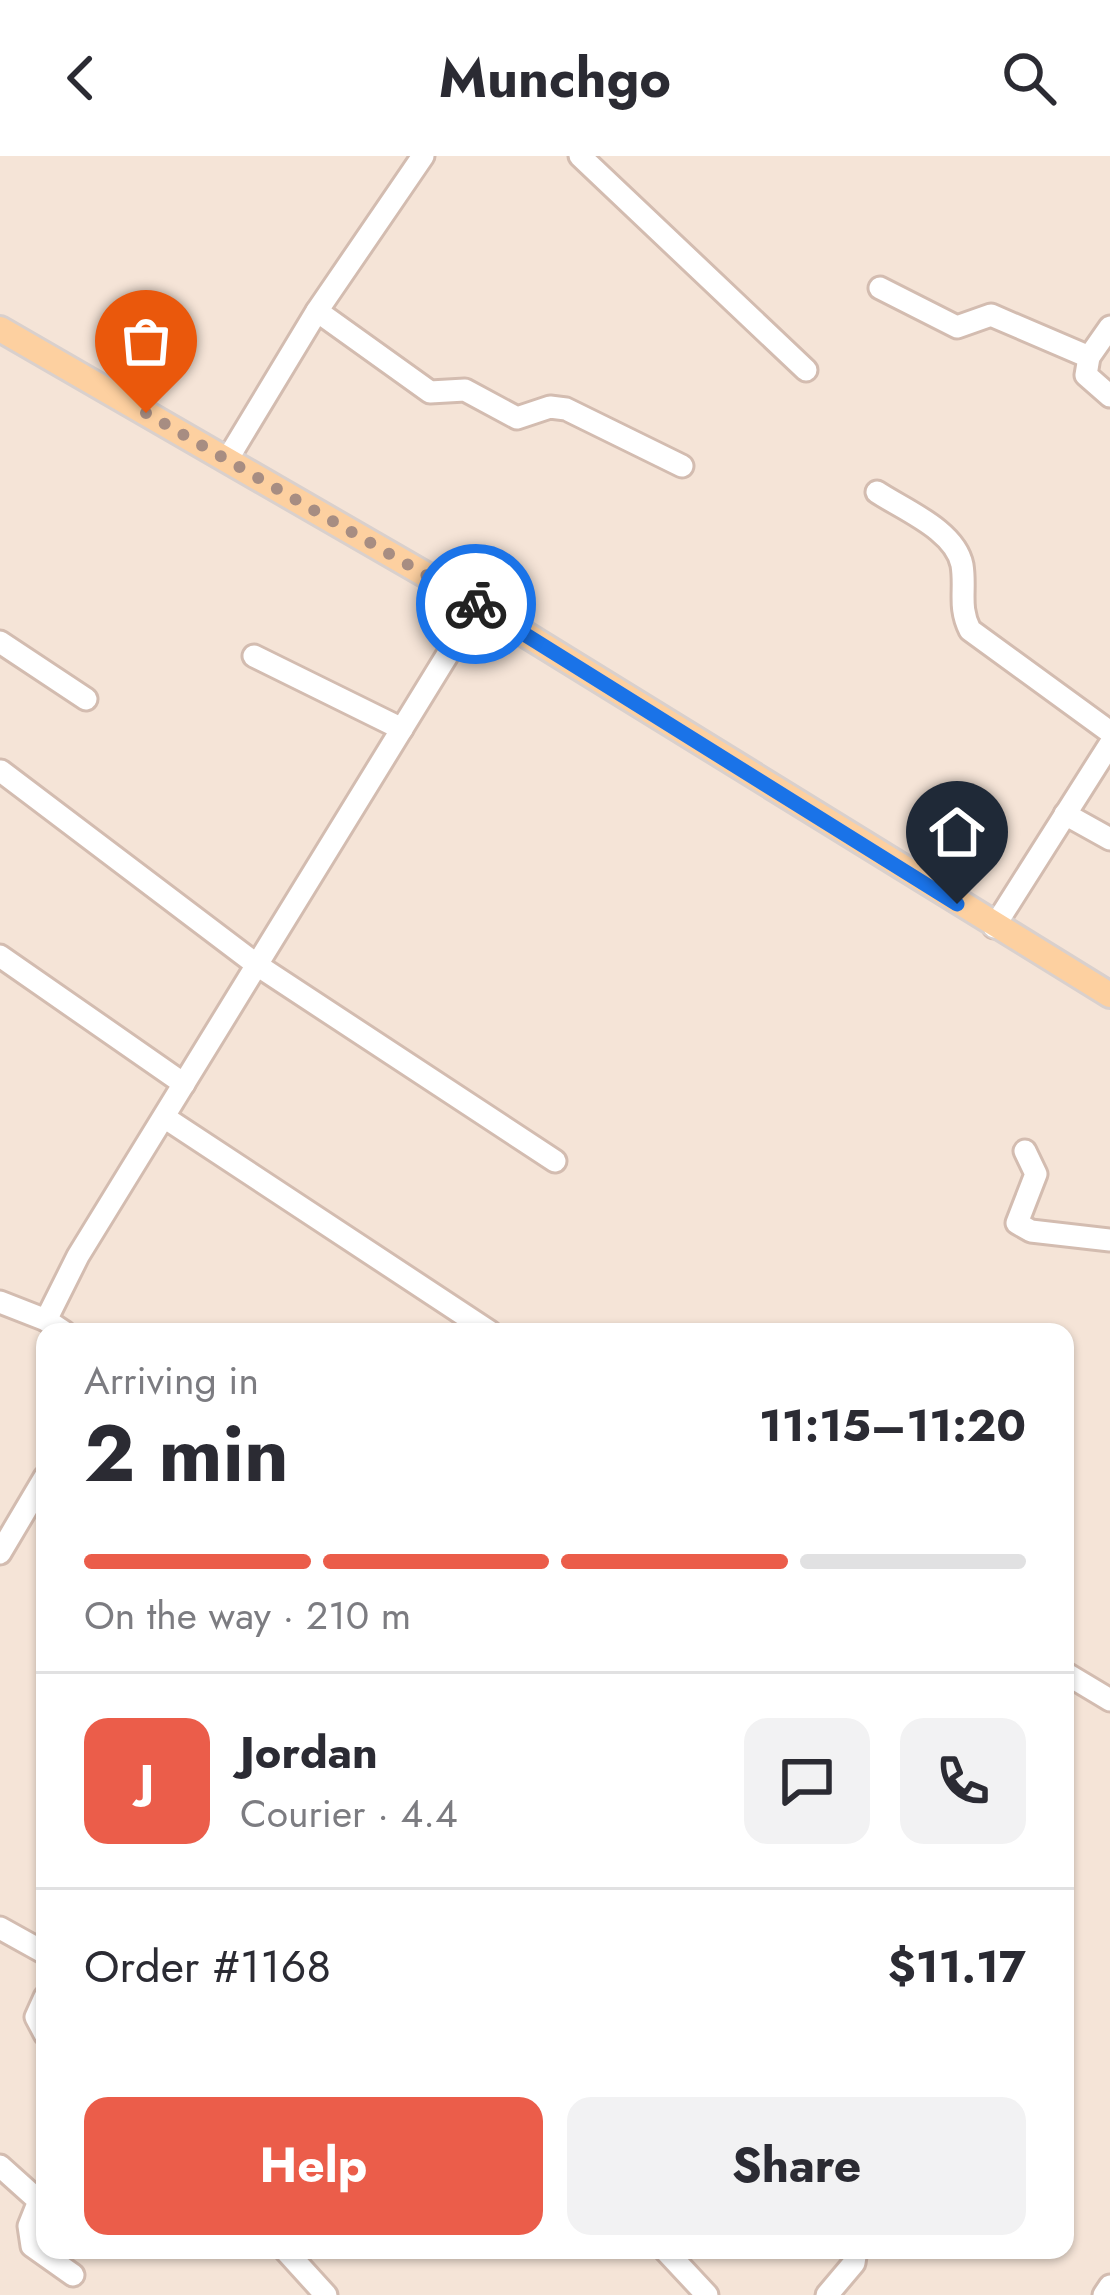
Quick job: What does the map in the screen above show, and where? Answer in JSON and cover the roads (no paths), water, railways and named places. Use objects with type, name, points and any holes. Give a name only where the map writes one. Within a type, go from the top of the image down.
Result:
[{"type":"main road","points":[[0,329],[478,605],[994,927],[1110,994]]},
{"type":"street","points":[[227,460],[317,311],[423,156]]},
{"type":"street","points":[[580,156],[806,370]]},
{"type":"street","points":[[880,287],[957,327],[991,315],[1089,357]]},
{"type":"street","points":[[317,311],[430,392],[478,394],[517,418],[550,407],[566,409],[682,466]]},
{"type":"street","points":[[1110,327],[1089,357],[1086,375],[1110,396]]},
{"type":"street","points":[[877,492],[950,540],[961,562],[960,610],[970,630],[1110,732]]},
{"type":"street","points":[[57,1323],[164,1117],[478,605]]},
{"type":"street","points":[[0,642],[86,699]]},
{"type":"street","points":[[254,656],[402,729]]},
{"type":"street","points":[[994,927],[1110,745]]},
{"type":"street","points":[[1,771],[257,965],[555,1161]]},
{"type":"street","points":[[1065,814],[1110,838]]},
{"type":"street","points":[[0,956],[184,1084]]},
{"type":"street","points":[[164,1117],[476,1323]]},
{"type":"street","points":[[1025,1151],[1036,1174],[1017,1223],[1031,1231],[1110,1240]]},
{"type":"street","points":[[0,1302],[48,1323]]},
{"type":"street","points":[[0,1552],[36,1492]]},
{"type":"street","points":[[1074,1678],[1110,1700]]},
{"type":"street","points":[[0,1928],[36,1948]]},
{"type":"street","points":[[0,2166],[36,2198]]},
{"type":"street","points":[[36,2208],[29,2226],[36,2249]]},
{"type":"street","points":[[50,2259],[73,2275]]},
{"type":"street","points":[[293,2259],[326,2295]]},
{"type":"street","points":[[673,2259],[707,2295]]},
{"type":"street","points":[[827,2295],[855,2259]]},
{"type":"street","points":[[1104,2295],[1110,2286]]}]
